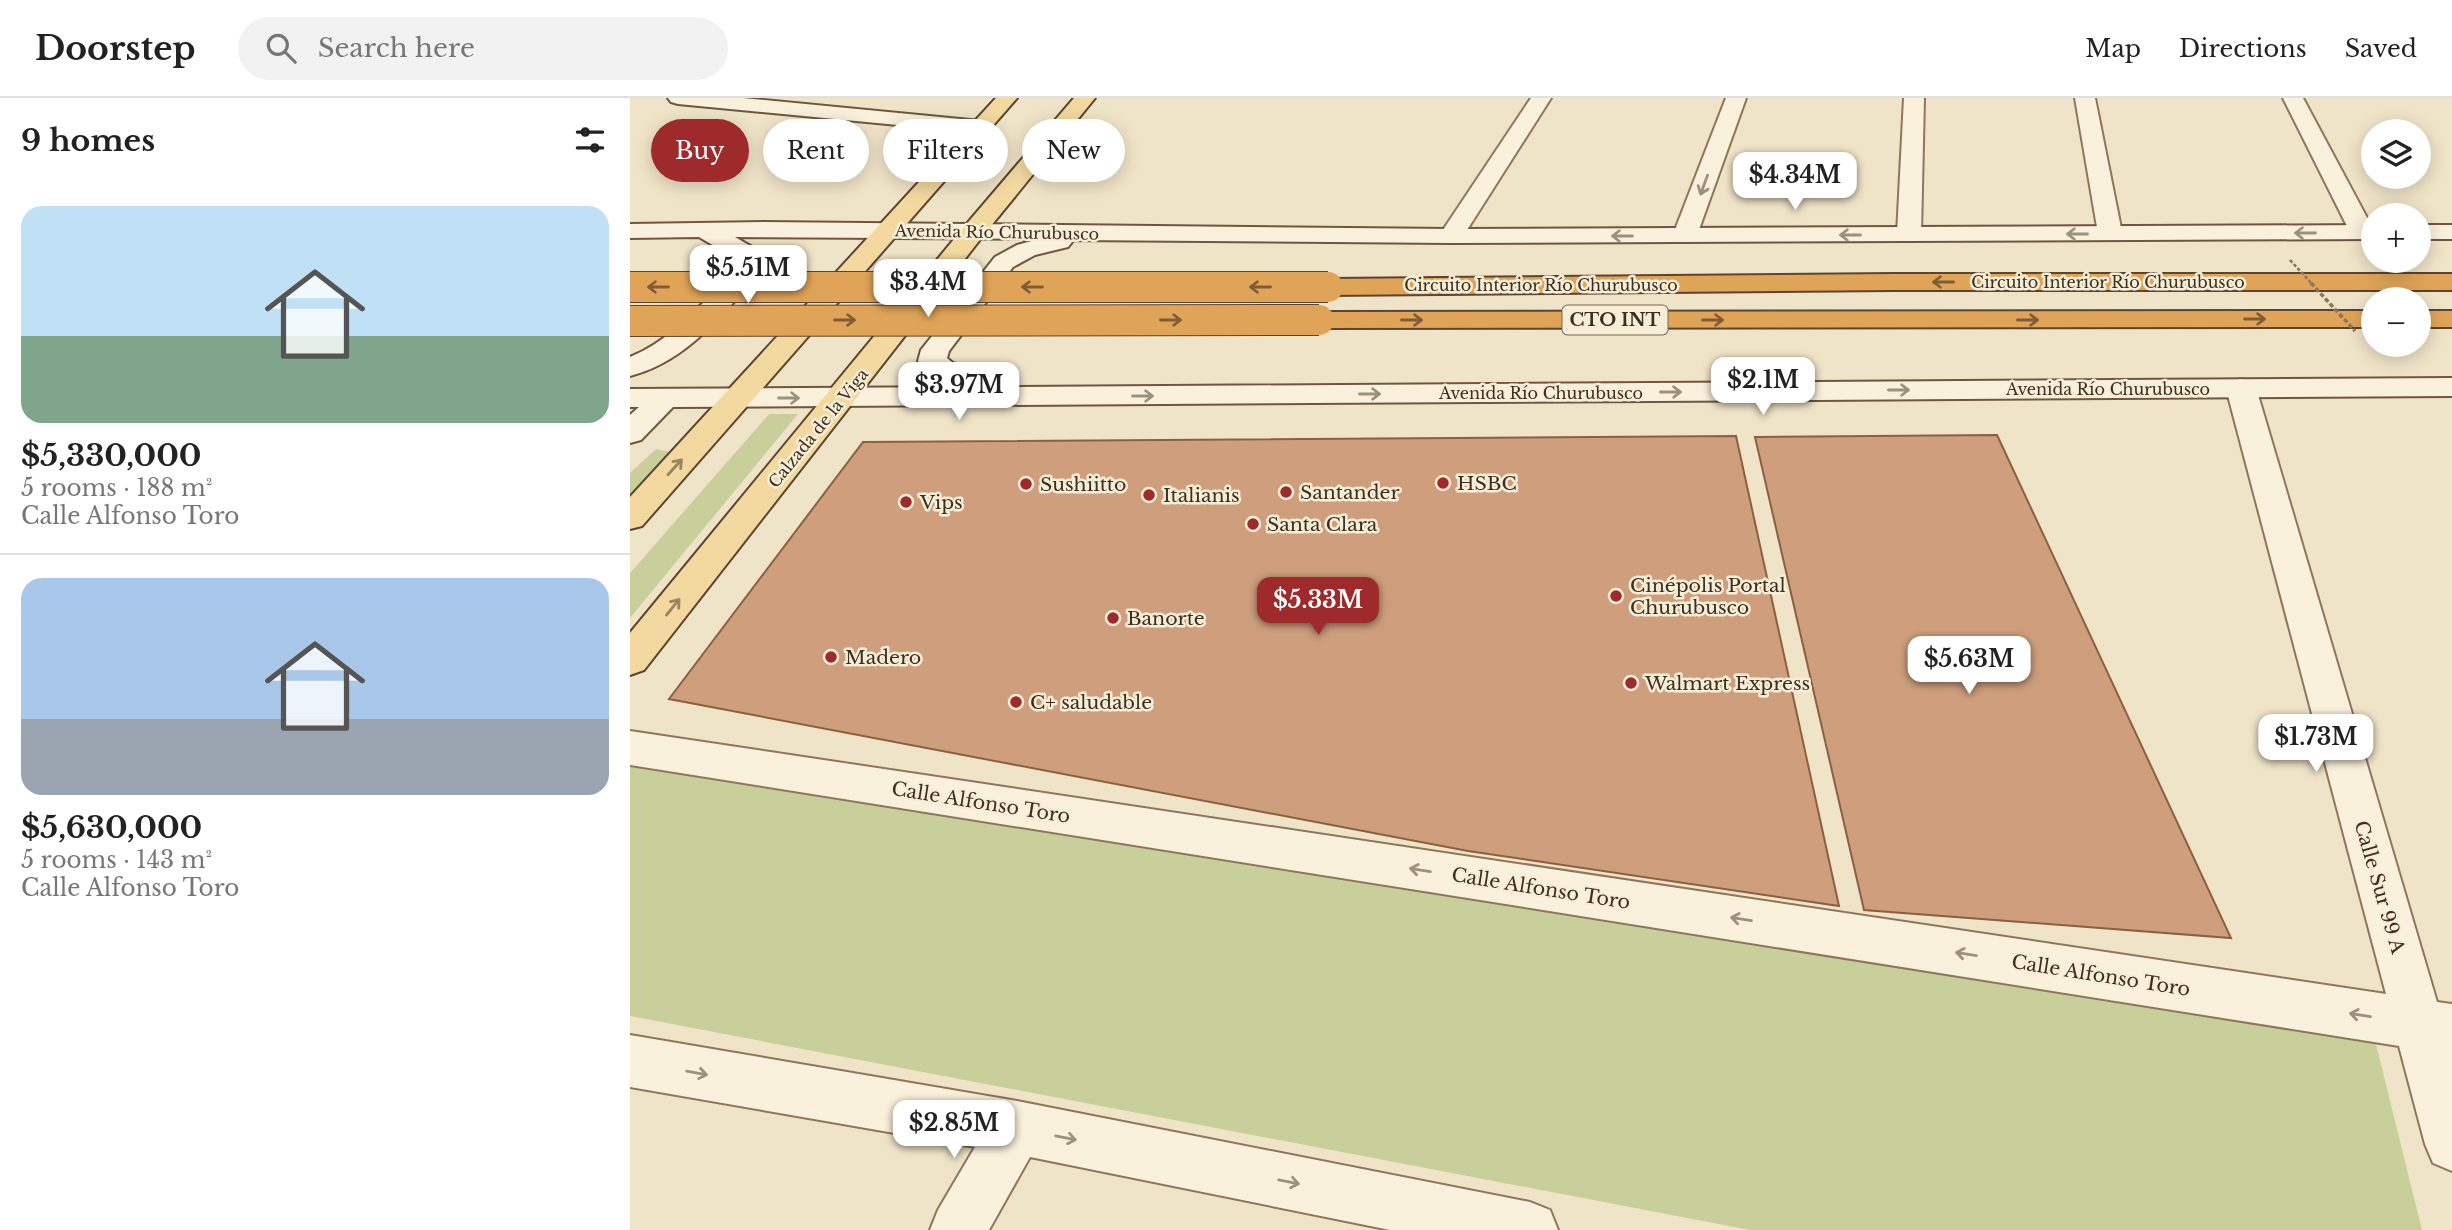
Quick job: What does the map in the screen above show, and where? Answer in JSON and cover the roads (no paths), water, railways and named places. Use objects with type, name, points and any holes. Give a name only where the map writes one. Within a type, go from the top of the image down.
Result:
[{"type":"highway","name":"Circuito Interior Río Churubusco","points":[[630,287],[2452,282]]},
{"type":"highway","points":[[2431,319],[2452,319]]},
{"type":"highway","name":"Circuito Interior Río Churubusco","points":[[630,321],[1320,320],[2361,325]]},
{"type":"main road","points":[[988,119],[1007,98]]},
{"type":"main road","name":"Calzada de la Viga","points":[[630,660],[973,232],[1085,98]]},
{"type":"main road","points":[[630,517],[932,182]]},
{"type":"street","points":[[678,98],[897,119]]},
{"type":"street","points":[[1451,236],[1541,98]]},
{"type":"street","points":[[1685,235],[1736,98]]},
{"type":"street","points":[[1909,234],[1914,98]]},
{"type":"street","points":[[2085,98],[2110,233]]},
{"type":"street","points":[[2293,98],[2361,221]]},
{"type":"street","points":[[630,367],[660,355],[678,343],[752,267],[750,256],[704,230]]},
{"type":"street","name":"Avenida Río Churubusco","points":[[630,231],[1451,236],[2361,232]]},
{"type":"street","points":[[2431,232],[2452,232]]},
{"type":"street","points":[[1074,396],[1012,389],[953,372],[932,361],[935,350],[1004,262],[1026,250],[1048,243],[1121,233]]},
{"type":"street","name":"Avenida Río Churubusco","points":[[630,398],[2452,387]]},
{"type":"street","name":"Calle Sur 99 A","points":[[2241,388],[2435,1027],[2452,1143]]},
{"type":"street","points":[[630,433],[665,398]]},
{"type":"street","name":"Calle Alfonso Toro","points":[[630,748],[2435,1027]]},
{"type":"street","points":[[630,1061],[1017,1128],[1496,1227]]},
{"type":"street","points":[[958,1230],[1017,1128]]},
{"type":"place","name":"HSBC","points":[[1443,483]]},
{"type":"place","name":"Sushiitto","points":[[1026,484]]},
{"type":"place","name":"Santander","points":[[1286,492]]},
{"type":"place","name":"Italianis","points":[[1149,495]]},
{"type":"place","name":"Vips","points":[[906,502]]},
{"type":"place","name":"Santa Clara","points":[[1253,524]]},
{"type":"place","name":"Cinépolis Portal Churubusco","points":[[1616,596]]},
{"type":"place","name":"Banorte","points":[[1113,618]]},
{"type":"place","name":"Madero","points":[[831,657]]},
{"type":"place","name":"Walmart Express","points":[[1631,683]]},
{"type":"place","name":"C+ saludable","points":[[1016,702]]}]
